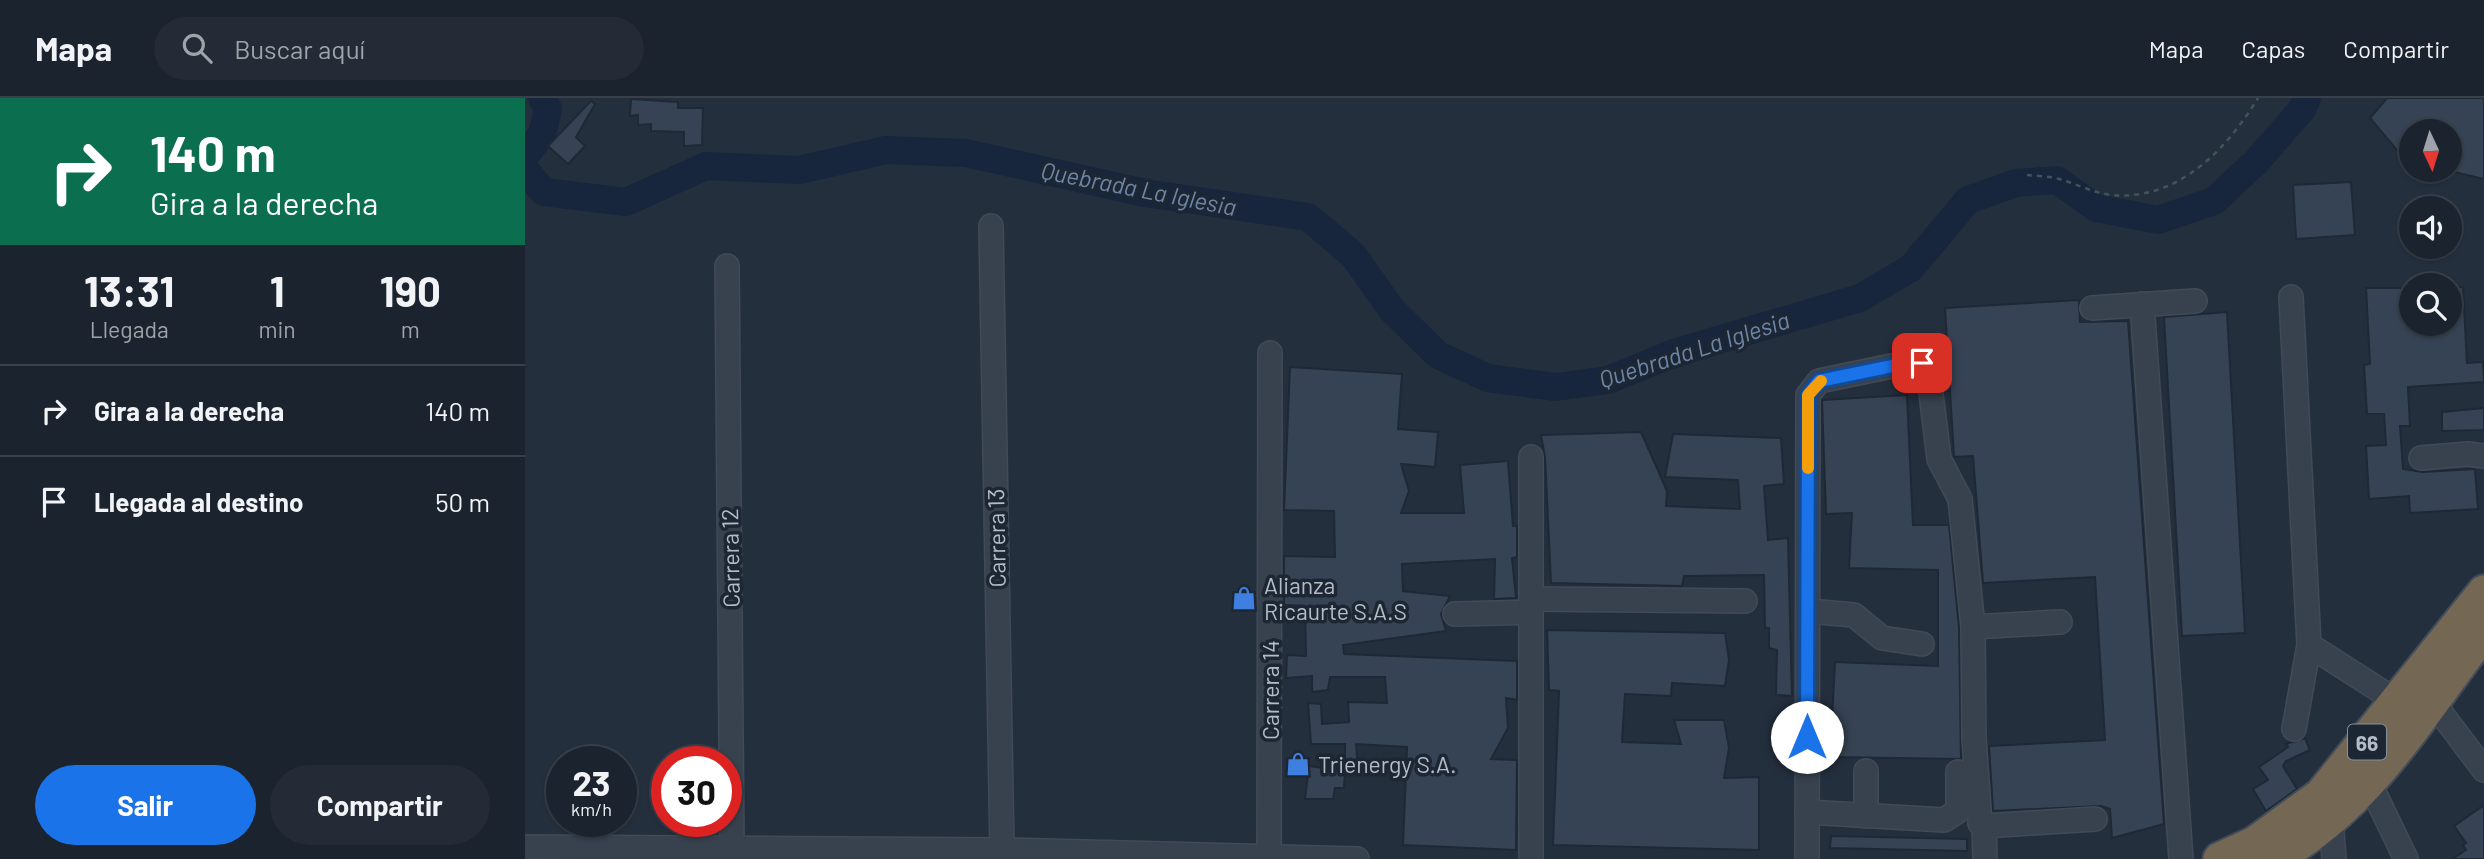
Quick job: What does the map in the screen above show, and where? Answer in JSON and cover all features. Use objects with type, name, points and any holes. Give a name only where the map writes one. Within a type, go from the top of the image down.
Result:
[{"type":"highway","name":"66","points":[[2220,859],[2255,843],[2321,796],[2484,592]]},
{"type":"highway","name":"66","points":[[2273,859],[2323,837],[2369,782],[2484,632]]},
{"type":"street","name":"Carrera 13","points":[[991,226],[1002,850]]},
{"type":"street","name":"Carrera 12","points":[[727,266],[732,850]]},
{"type":"street","points":[[2291,297],[2309,645],[2294,729]]},
{"type":"street","points":[[2092,308],[2195,301]]},
{"type":"street","points":[[2141,304],[2181,859]]},
{"type":"street","name":"Carrera 14","points":[[1269,859],[1270,353]]},
{"type":"street","points":[[1807,859],[1808,395],[1819,381],[1912,362],[1922,363],[1928,369],[1939,459],[1960,499],[1973,627],[1978,819],[1985,826],[1985,859]]},
{"type":"street","points":[[2421,458],[2467,454],[2484,456]]},
{"type":"street","points":[[1531,457],[1531,859]]},
{"type":"street","points":[[1455,614],[1531,605],[1745,601]]},
{"type":"street","points":[[1808,611],[1854,615],[1882,638],[1921,643]]},
{"type":"street","points":[[1973,627],[2060,622]]},
{"type":"street","points":[[2309,645],[2398,702]]},
{"type":"street","points":[[2432,701],[2484,770]]},
{"type":"street","points":[[1866,771],[1866,816]]},
{"type":"street","points":[[1807,812],[1944,820],[1958,811],[1958,772]]},
{"type":"street","points":[[2369,782],[2406,859]]},
{"type":"street","points":[[1985,826],[2095,819]]},
{"type":"street","points":[[2323,837],[2334,859]]},
{"type":"street","points":[[525,847],[1002,850],[1269,859],[1357,859]]},
{"type":"path","points":[[2027,175],[2058,178],[2087,190],[2113,195],[2156,190],[2197,170],[2237,133],[2258,98]]},
{"type":"building","points":[[2387,98],[2484,98],[2484,179],[2462,174],[2462,119],[2399,119],[2399,153],[2370,118]]},
{"type":"building","points":[[631,99],[678,102],[678,108],[703,108],[702,145],[684,146],[684,132],[651,131],[651,124],[638,125],[638,115],[630,116]]},
{"type":"building","points":[[591,101],[595,104],[576,137],[585,146],[568,164],[548,146]]},
{"type":"building","points":[[2351,182],[2355,235],[2296,239],[2293,185]]},
{"type":"building","points":[[2463,287],[2467,363],[2483,362],[2484,382],[2408,387],[2410,426],[2400,426],[2403,469],[2422,472],[2475,469],[2478,509],[2410,513],[2409,496],[2369,499],[2366,446],[2386,445],[2384,414],[2367,414],[2364,365],[2370,364],[2366,288],[2399,288],[2399,336],[2462,336]]},
{"type":"building","points":[[2079,300],[2080,322],[2128,321],[2164,824],[2112,838],[2110,809],[2101,806],[1993,811],[1989,746],[2105,740],[2095,577],[1983,583],[1973,456],[1954,457],[1945,308]]},
{"type":"building","points":[[2227,312],[2245,633],[2182,636],[2164,317]]},
{"type":"building","points":[[1290,367],[1402,374],[1398,429],[1438,432],[1435,467],[1401,464],[1409,491],[1401,513],[1464,513],[1460,465],[1508,461],[1513,526],[1517,526],[1517,557],[1512,558],[1516,598],[1494,599],[1495,559],[1402,564],[1403,591],[1450,596],[1441,614],[1446,631],[1343,645],[1344,654],[1517,661],[1517,700],[1506,698],[1508,728],[1491,759],[1517,760],[1516,850],[1403,845],[1407,747],[1356,744],[1358,768],[1345,769],[1345,744],[1311,744],[1308,703],[1321,704],[1322,724],[1349,722],[1348,702],[1387,703],[1385,677],[1330,677],[1328,690],[1312,692],[1312,676],[1286,678],[1287,655],[1306,656],[1305,606],[1284,605],[1284,556],[1335,557],[1334,511],[1284,510]]},
{"type":"building","points":[[1907,395],[1913,525],[1949,525],[1959,628],[1961,759],[1830,757],[1835,662],[1938,666],[1938,570],[1849,568],[1852,513],[1826,514],[1822,400]]},
{"type":"building","points":[[2484,408],[2484,430],[2442,431],[2442,412]]},
{"type":"building","points":[[1641,432],[1667,491],[1666,506],[1740,509],[1738,480],[1665,477],[1673,434],[1781,438],[1784,484],[1764,486],[1768,540],[1788,538],[1792,696],[1776,695],[1777,650],[1769,648],[1769,628],[1765,628],[1764,575],[1684,576],[1682,586],[1551,583],[1545,457],[1541,435]]},
{"type":"building","points":[[1547,630],[1725,633],[1729,660],[1725,686],[1672,683],[1671,696],[1625,694],[1622,742],[1681,744],[1674,720],[1724,720],[1729,748],[1724,778],[1759,777],[1759,850],[1553,845],[1559,691],[1549,690]]},
{"type":"building","points":[[2305,738],[2310,750],[2286,761],[2283,766],[2297,789],[2266,811],[2253,789],[2268,780],[2259,767],[2288,747],[2286,744]]},
{"type":"building","points":[[1309,766],[1345,771],[1344,788],[1335,788],[1333,799],[1305,799]]},
{"type":"building","points":[[2484,805],[2484,859],[2452,859],[2466,850],[2463,845],[2466,843],[2454,826]]},
{"type":"building","points":[[1831,836],[1967,839],[1967,851],[1830,848]]},
{"type":"waterway","name":"Quebrada La Iglesia","points":[[525,156],[542,134],[548,109],[542,98]]},
{"type":"waterway","name":"Quebrada La Iglesia","points":[[525,170],[544,192],[626,202],[706,166],[799,170],[886,150],[966,153],[1145,193],[1308,217],[1353,255],[1392,310],[1438,355],[1488,378],[1556,387],[1608,380],[1674,353],[1860,298],[1911,268],[1968,200],[2016,183],[2057,180],[2096,208],[2158,220],[2214,201],[2256,162],[2303,108],[2307,98]]},
{"type":"slow traffic","points":[[1808,468],[1808,395],[1821,381]]},
{"type":"place","name":"Alianza Ricaurte S.A.S","points":[[1244,598]]},
{"type":"place","name":"Trienergy S.A.","points":[[1298,764]]},
{"type":"route","points":[[1807,737],[1808,395],[1819,381],[1912,362],[1922,363]]}]
